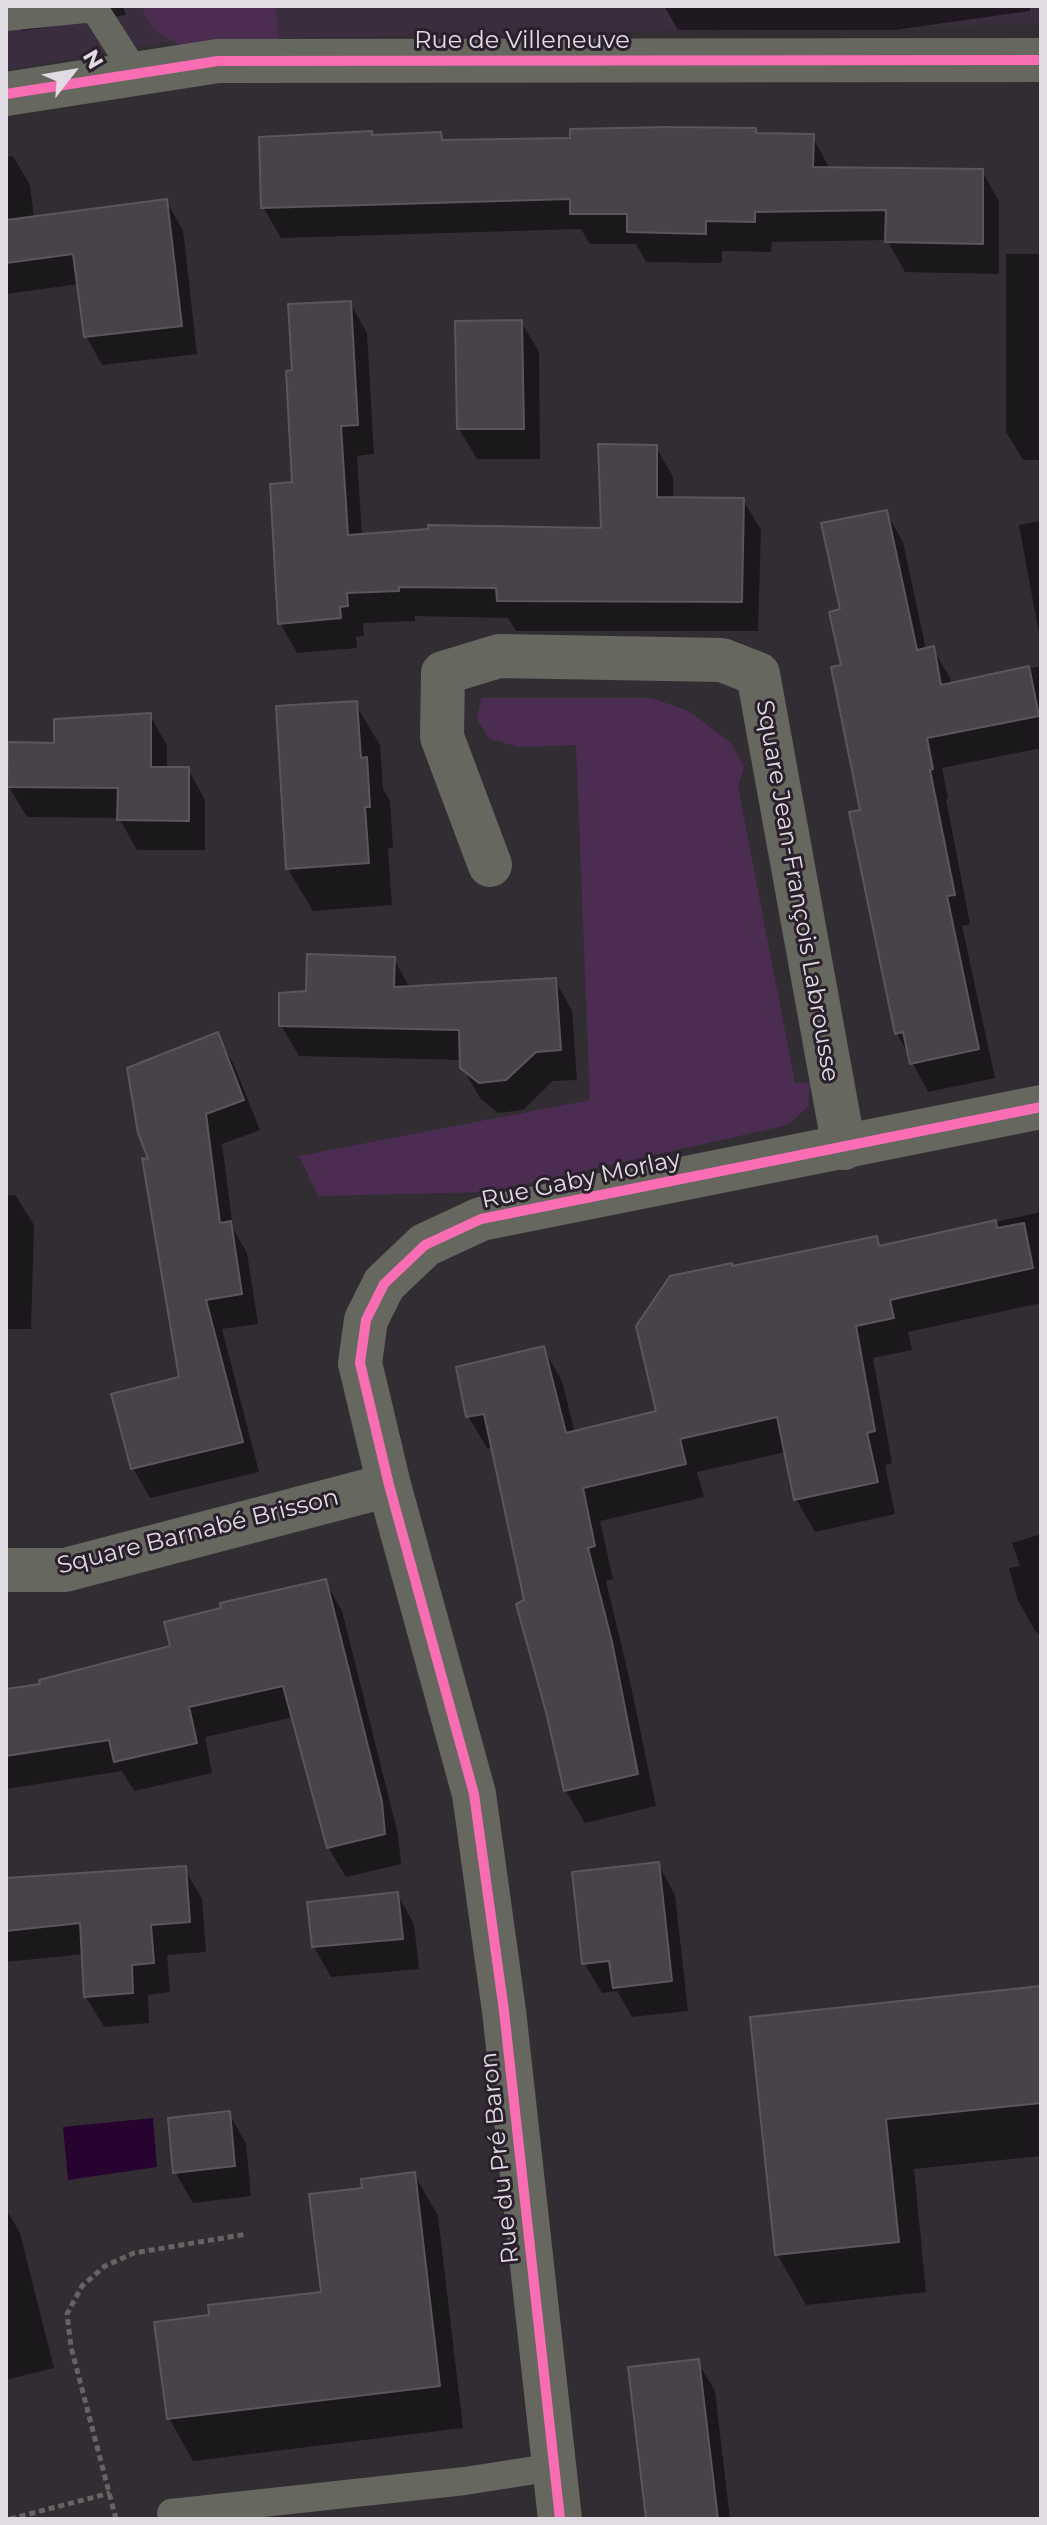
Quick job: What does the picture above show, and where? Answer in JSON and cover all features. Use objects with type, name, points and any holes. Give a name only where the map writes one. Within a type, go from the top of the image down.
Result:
[{"type":"street","name":"Rue de Villeneuve","points":[[6,94],[218,61],[1041,60]]},
{"type":"street","name":"Square Jean-François Labrousse","points":[[490,865],[442,737],[443,673],[499,656],[722,660],[758,674],[844,1148]]},
{"type":"street","name":"Rue Gaby Morlay","points":[[474,1794],[389,1485],[360,1363],[366,1320],[384,1284],[425,1245],[481,1219],[1041,1107]]},
{"type":"street","name":"Square Barnabé Brisson","points":[[6,1570],[65,1570],[389,1485]]},
{"type":"street","name":"Rue du Pré Baron","points":[[474,1794],[504,2011],[560,2519]]},
{"type":"lane","points":[[6,17],[94,8],[136,74]]},
{"type":"lane","points":[[171,2513],[465,2481],[554,2467]]},
{"type":"path","points":[[116,2519],[71,2347],[67,2314],[82,2286],[105,2266],[134,2253],[247,2234]]},
{"type":"path","points":[[10,2519],[110,2493]]},
{"type":"shaded area","points":[[6,6],[1041,6],[1041,24],[179,40],[6,70]]},
{"type":"shaded area","points":[[143,6],[275,6],[280,43],[189,51],[156,31],[145,16]]},
{"type":"shaded area","points":[[481,698],[651,698],[689,711],[731,743],[744,766],[738,787],[795,1083],[810,1082],[808,1107],[788,1125],[489,1192],[318,1196],[299,1156],[590,1100],[576,745],[519,747],[490,739],[477,720]]},
{"type":"shaded area","points":[[153,2118],[157,2167],[68,2180],[63,2127]]},
{"type":"building","points":[[756,128],[756,133],[814,134],[813,167],[983,169],[983,244],[885,242],[886,210],[755,212],[755,222],[706,221],[706,234],[627,232],[627,214],[570,214],[570,199],[261,208],[259,137],[372,131],[372,135],[441,132],[442,140],[570,138],[570,129]]},
{"type":"building","points":[[167,199],[182,326],[84,337],[73,254],[6,263],[6,220]]},
{"type":"building","points":[[351,301],[358,425],[341,426],[348,535],[428,529],[428,525],[601,528],[598,444],[657,445],[657,497],[744,498],[742,602],[497,601],[496,588],[399,587],[399,591],[347,593],[348,606],[340,607],[341,618],[278,624],[270,484],[292,482],[286,371],[292,370],[288,304]]},
{"type":"building","points":[[522,320],[524,429],[457,429],[455,321]]},
{"type":"building","points":[[887,510],[917,650],[934,646],[941,685],[1029,666],[1039,716],[927,738],[933,769],[930,770],[955,895],[947,896],[979,1049],[910,1064],[903,1032],[895,1034],[849,812],[860,810],[831,667],[841,665],[829,612],[840,609],[821,523]]},
{"type":"building","points":[[357,701],[361,758],[367,757],[370,807],[365,807],[369,863],[286,869],[276,706]]},
{"type":"building","points":[[151,713],[151,767],[189,767],[189,821],[117,820],[118,788],[7,787],[8,742],[54,743],[54,719]]},
{"type":"building","points":[[307,954],[395,957],[394,987],[556,978],[561,1050],[536,1052],[506,1080],[479,1083],[460,1068],[459,1030],[279,1026],[279,993],[306,991]]},
{"type":"building","points":[[218,1032],[244,1100],[206,1114],[220,1223],[231,1221],[242,1294],[206,1300],[243,1442],[131,1469],[111,1394],[179,1377],[142,1158],[148,1159],[138,1133],[127,1068]]},
{"type":"building","points":[[996,1220],[997,1228],[1024,1223],[1033,1268],[890,1300],[894,1318],[856,1326],[875,1431],[867,1433],[878,1482],[794,1500],[777,1417],[680,1439],[686,1464],[583,1488],[595,1546],[588,1548],[612,1642],[638,1774],[564,1791],[516,1604],[524,1600],[484,1414],[466,1417],[456,1367],[544,1346],[566,1433],[656,1411],[636,1326],[670,1276],[877,1236],[879,1246]]},
{"type":"building","points":[[326,1579],[382,1802],[385,1834],[327,1848],[283,1686],[189,1707],[197,1743],[114,1762],[109,1740],[6,1756],[6,1689],[40,1684],[39,1680],[170,1646],[164,1622],[221,1608],[220,1603]]},
{"type":"building","points":[[659,1862],[672,1981],[613,1988],[609,1961],[582,1964],[572,1872]]},
{"type":"building","points":[[186,1866],[190,1922],[151,1925],[154,1963],[132,1965],[133,1993],[84,1997],[80,1923],[6,1931],[6,1878]]},
{"type":"building","points":[[398,1892],[403,1939],[312,1947],[307,1902]]},
{"type":"building","points":[[1041,1986],[1041,2103],[886,2119],[899,2242],[775,2255],[750,2017]]},
{"type":"building","points":[[230,2111],[235,2166],[173,2173],[168,2118]]},
{"type":"building","points":[[415,2172],[440,2386],[167,2419],[154,2322],[209,2315],[208,2305],[321,2292],[309,2194],[362,2188],[361,2179]]},
{"type":"building","points":[[699,2359],[718,2519],[646,2519],[628,2367]]},
{"type":"cycle path","points":[[6,94],[218,61],[1041,60]]},
{"type":"cycle path","points":[[560,2519],[504,2011],[474,1794],[389,1485],[360,1363],[366,1320],[384,1284],[425,1245],[481,1219],[1041,1107]]}]
